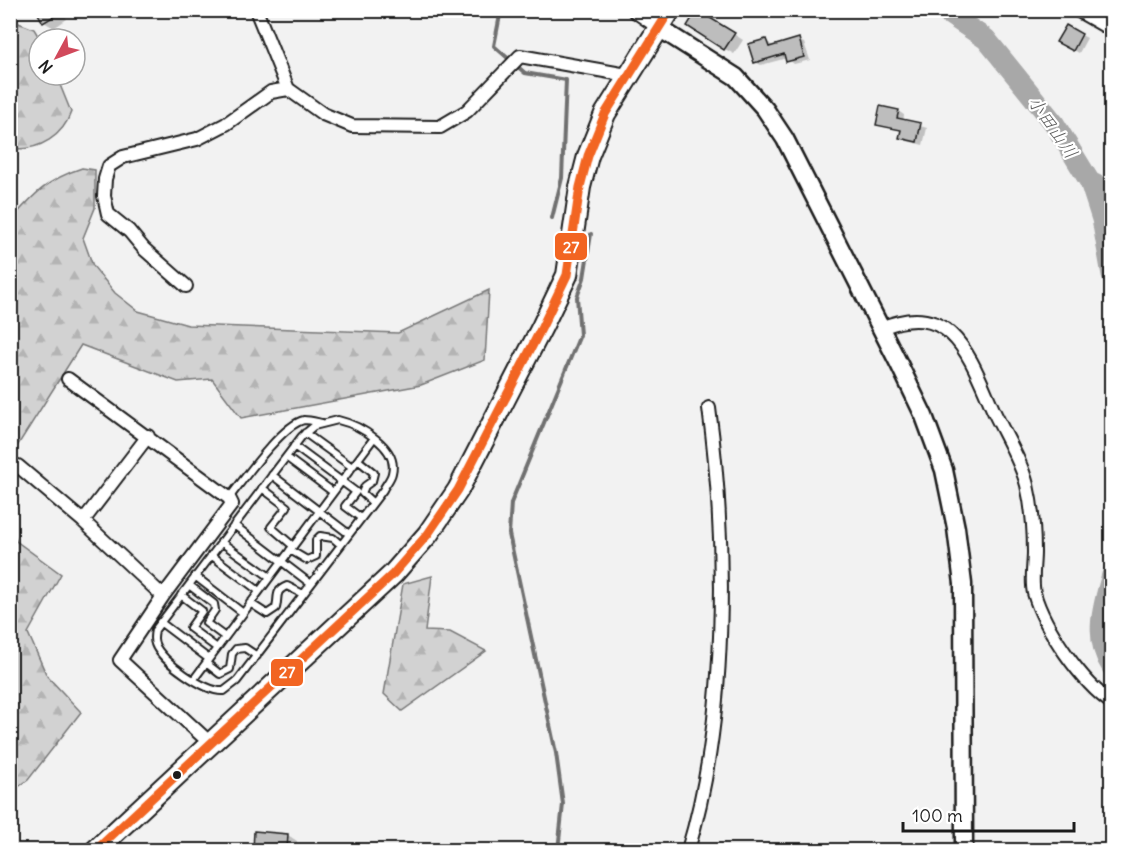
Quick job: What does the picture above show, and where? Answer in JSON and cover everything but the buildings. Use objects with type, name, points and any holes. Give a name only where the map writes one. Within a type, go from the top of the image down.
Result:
[{"type":"main road","points":[[107,847],[210,743],[393,574],[420,545],[447,508],[480,449],[567,275],[580,187],[588,156],[605,114],[627,75],[670,10]]},
{"type":"street","points":[[256,10],[288,89],[322,114],[352,126],[440,127],[467,111],[520,56],[627,75]]},
{"type":"street","points":[[633,10],[736,77],[765,109],[785,139],[924,416],[944,470],[956,528],[963,584],[964,850]]},
{"type":"street","points":[[1077,10],[1112,30]]},
{"type":"street","points":[[186,286],[108,214],[104,196],[105,178],[109,166],[123,158],[197,139],[225,124],[271,92],[288,89]]},
{"type":"street","points":[[881,328],[916,318],[930,321],[950,331],[968,352],[1027,483],[1034,550],[1033,590],[1040,611],[1080,672],[1112,703]]},
{"type":"street","points":[[68,379],[148,436],[229,498],[232,504],[163,596],[120,660],[210,743]]},
{"type":"street","points":[[688,850],[700,812],[711,736],[720,619],[715,453],[709,408]]},
{"type":"street","points":[[83,521],[148,436]]},
{"type":"street","points":[[18,466],[83,521],[163,596]]},
{"type":"lane","points":[[229,498],[264,453],[293,425],[305,420],[324,423]]},
{"type":"lane","points":[[338,420],[346,422],[374,438],[389,453],[392,474],[373,503],[237,681],[224,691],[209,690],[169,661],[155,645],[154,638],[160,622],[305,433],[324,423],[338,420]]},
{"type":"lane","points":[[305,433],[352,467]]},
{"type":"lane","points":[[194,680],[374,438]]},
{"type":"lane","points":[[294,446],[356,492],[345,506],[361,518]]},
{"type":"lane","points":[[286,457],[333,492]]},
{"type":"lane","points":[[357,460],[374,473],[372,482],[364,486],[362,493],[373,503]]},
{"type":"lane","points":[[272,475],[349,534]]},
{"type":"lane","points":[[262,488],[287,507],[271,527],[307,560],[316,556],[316,540],[320,536],[333,538],[341,544]]},
{"type":"lane","points":[[234,525],[311,584]]},
{"type":"lane","points":[[221,542],[270,577]]},
{"type":"lane","points":[[212,555],[259,591]]},
{"type":"lane","points":[[195,576],[243,613]]},
{"type":"lane","points":[[189,585],[214,604],[215,610],[206,623],[225,637]]},
{"type":"lane","points":[[250,603],[267,614],[276,608],[277,593],[281,588],[287,586],[303,594]]},
{"type":"lane","points":[[181,595],[202,611],[190,628],[217,648]]},
{"type":"lane","points":[[160,622],[220,674],[230,669],[232,654],[236,649],[245,648],[257,656]]},
{"type":"green space","points":[[16,22],[29,27],[27,27],[27,87],[61,87],[71,112],[62,128],[49,140],[33,147],[14,149],[11,153],[10,24]]},
{"type":"green space","points":[[82,168],[95,170],[95,208],[83,238],[93,266],[115,293],[138,311],[188,325],[398,333],[489,290],[485,360],[421,385],[241,418],[212,379],[178,382],[81,345],[11,456],[11,220],[42,188]]},
{"type":"green space","points":[[11,522],[16,541],[61,574],[28,633],[47,676],[81,712],[28,780],[11,792],[10,720],[14,716],[10,689]]},
{"type":"green space","points":[[432,576],[425,631],[450,632],[486,651],[402,711],[384,694],[403,584]]},
{"type":"waterway","points":[[501,10],[494,46],[525,73],[566,80],[562,178],[552,218]]},
{"type":"waterway","name":"小田山川","points":[[943,10],[986,39],[1054,123],[1090,182],[1102,219],[1112,275]]},
{"type":"waterway","points":[[1090,182],[1112,193]]},
{"type":"waterway","points":[[558,850],[563,804],[556,753],[509,534],[511,503],[580,335],[577,297],[584,278],[591,234]]},
{"type":"waterway","name":"小田山川","points":[[1112,575],[1103,610],[1101,633],[1106,656],[1112,667]]},
{"type":"transit line","name":"27","points":[[96,850],[393,574],[428,534],[458,490],[567,275],[580,187],[588,156],[605,114],[670,10]]}]
